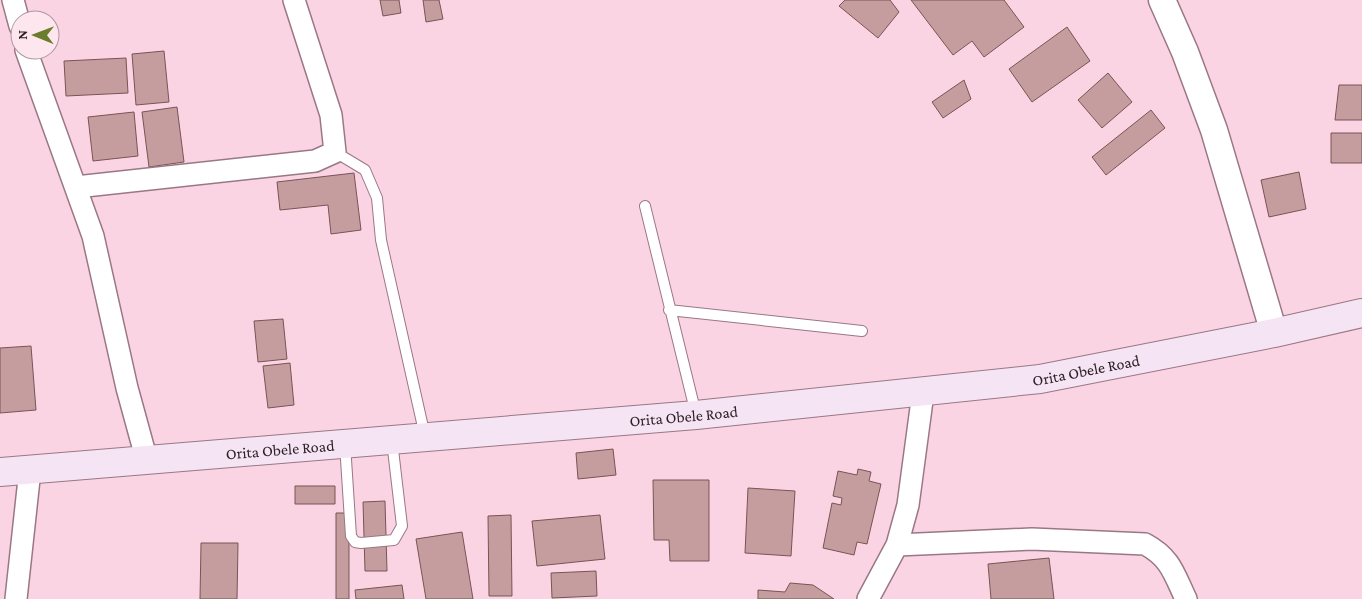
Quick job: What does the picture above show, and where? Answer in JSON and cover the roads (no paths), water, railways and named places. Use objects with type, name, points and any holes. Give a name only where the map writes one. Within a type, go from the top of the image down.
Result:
[{"type":"main road","name":"Orita Obele Road","points":[[0,472],[696,415],[923,393],[978,384],[1040,380],[1274,333],[1362,313]]},
{"type":"street","points":[[76,187],[315,161],[335,152],[331,115],[294,0]]},
{"type":"street","points":[[1162,0],[1214,130],[1274,333]]},
{"type":"street","points":[[30,60],[76,187],[102,269],[129,396],[147,461]]},
{"type":"street","points":[[868,599],[897,545],[908,505],[923,393]]},
{"type":"street","points":[[16,599],[30,470]]},
{"type":"street","points":[[897,545],[1032,539],[1145,544],[1160,552],[1170,565],[1186,599]]},
{"type":"lane","points":[[335,152],[365,170],[377,198],[380,240],[425,437]]},
{"type":"lane","points":[[645,206],[696,415]]},
{"type":"lane","points":[[669,310],[862,331]]},
{"type":"lane","points":[[345,444],[351,536],[355,542],[361,543],[394,540],[402,526],[392,440]]}]
